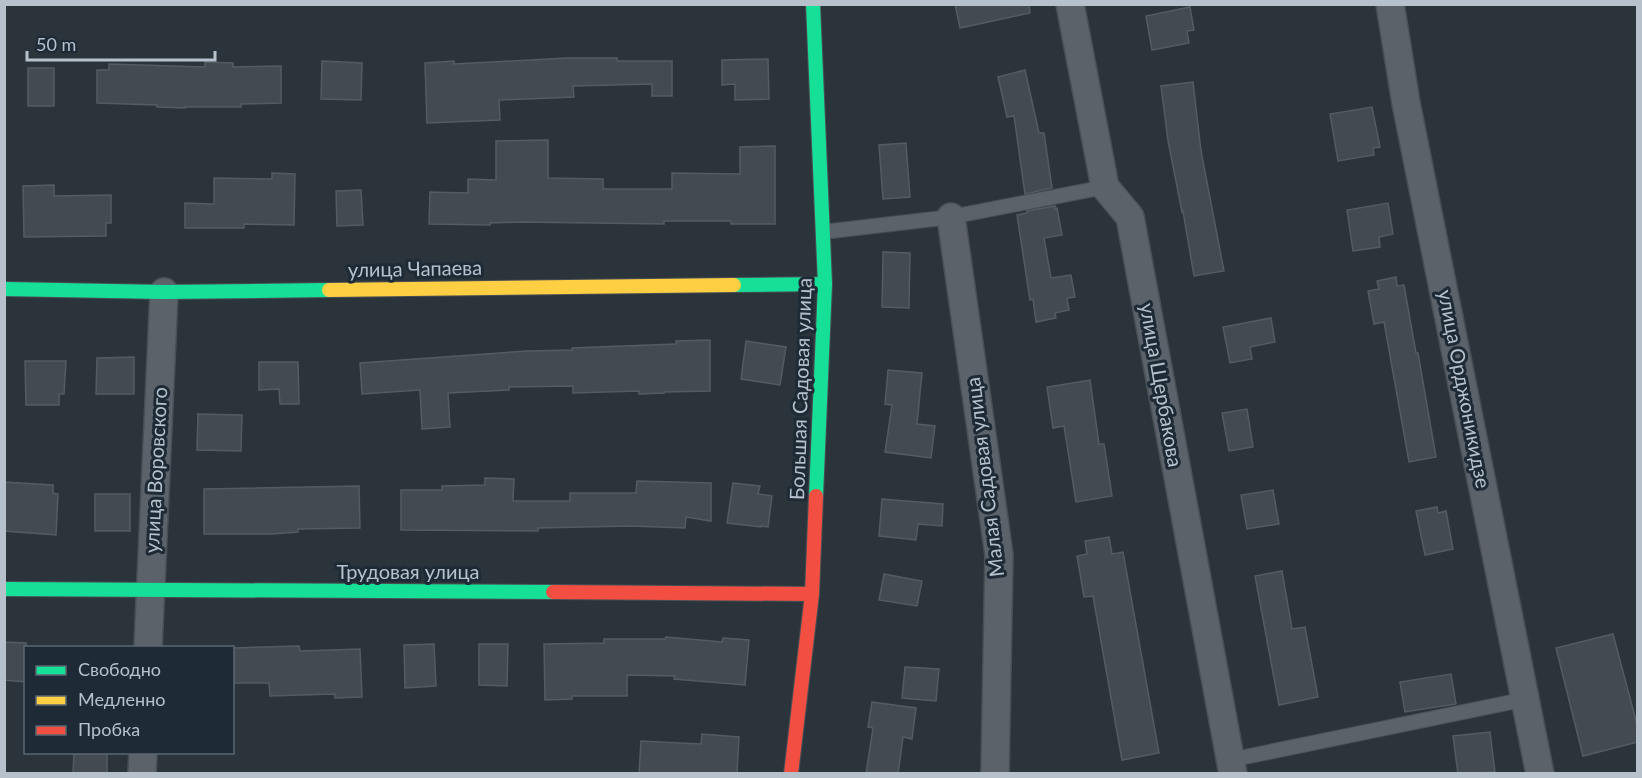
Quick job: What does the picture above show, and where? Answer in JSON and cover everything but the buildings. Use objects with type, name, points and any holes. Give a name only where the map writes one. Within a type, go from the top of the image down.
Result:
[{"type":"street","name":"Большая Садовая улица","points":[[791,774],[812,594],[825,284],[813,4]]},
{"type":"street","name":"улица Щербакова","points":[[1070,4],[1105,188],[1130,217],[1232,767]]},
{"type":"street","name":"улица Орджоникидзе","points":[[1390,4],[1406,103],[1540,774]]},
{"type":"street","name":"Малая Садовая улица","points":[[951,217],[999,555],[995,774]]},
{"type":"street","name":"улица Чапаева","points":[[4,289],[164,292],[825,284]]},
{"type":"street","name":"улица Воровского","points":[[148,646],[164,292]]},
{"type":"street","name":"Трудовая улица","points":[[4,589],[812,594]]},
{"type":"street","points":[[142,774],[143,754]]},
{"type":"lane","points":[[823,232],[951,217],[1105,188]]},
{"type":"lane","points":[[1232,767],[1526,699]]},
{"type":"traffic: fast","points":[[813,4],[825,284],[816,496]]},
{"type":"traffic: fast","points":[[734,285],[825,284]]},
{"type":"traffic: fast","points":[[4,289],[164,292],[329,290]]},
{"type":"traffic: fast","points":[[4,589],[553,592]]},
{"type":"traffic: slow","points":[[329,290],[734,285]]},
{"type":"traffic: jam","points":[[791,774],[812,594],[816,496]]},
{"type":"traffic: jam","points":[[553,592],[812,594]]}]
